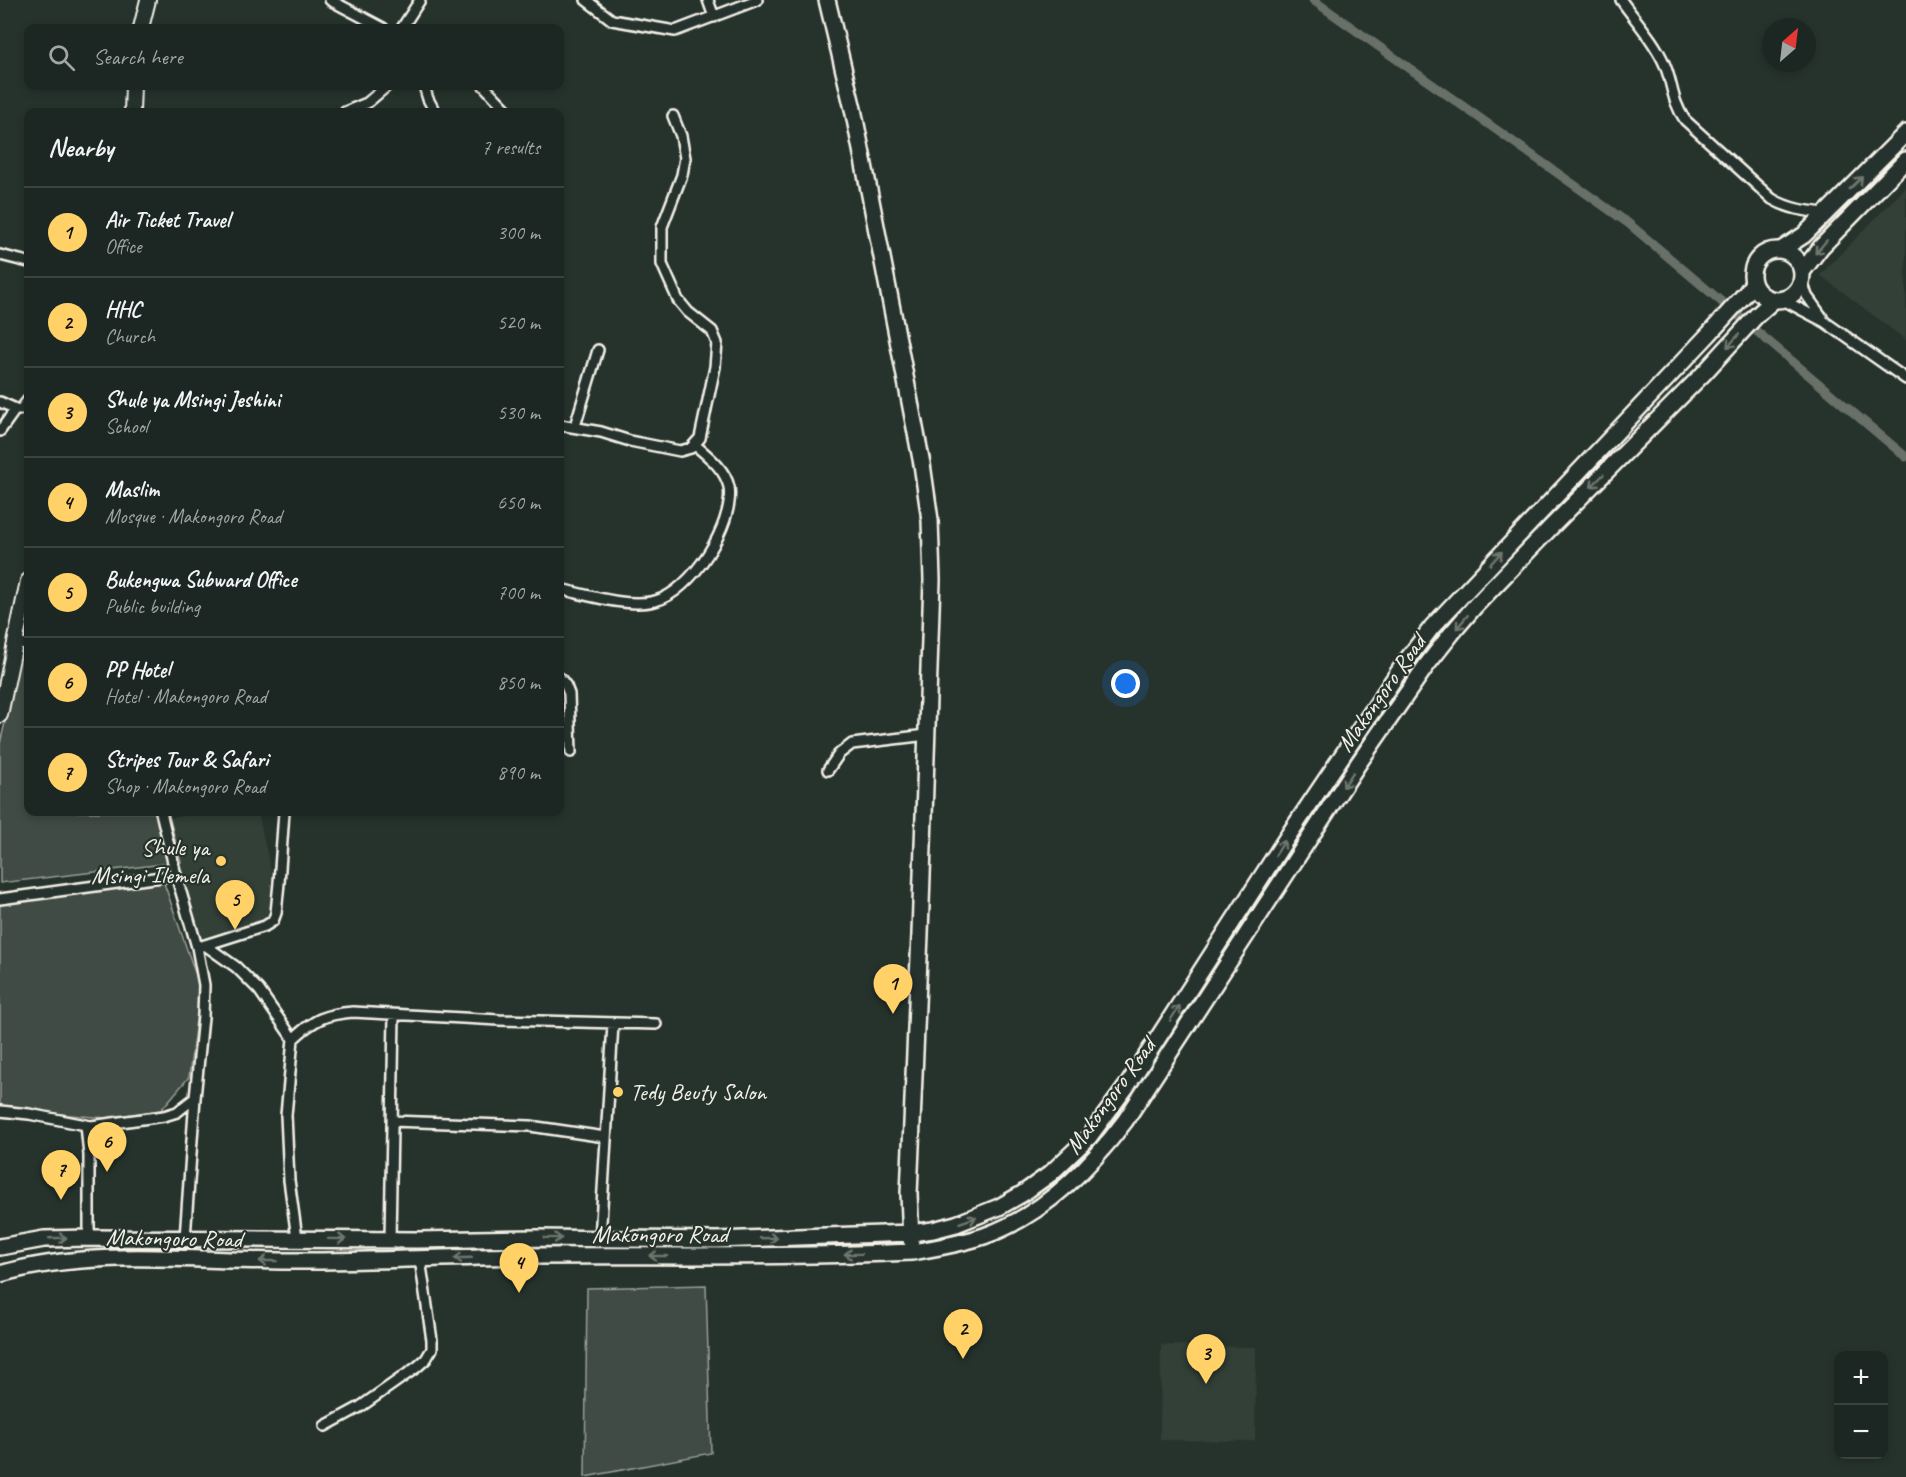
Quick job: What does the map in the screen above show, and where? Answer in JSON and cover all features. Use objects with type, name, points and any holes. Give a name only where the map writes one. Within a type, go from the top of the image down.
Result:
[{"type":"main road","points":[[827,0],[853,109],[910,400],[930,520],[932,580],[909,1194],[912,1252]]},
{"type":"main road","name":"Makongoro Road","points":[[0,1247],[44,1239],[89,1238],[716,1240],[911,1233],[956,1224],[999,1207],[1022,1194],[1050,1174],[1089,1137],[1129,1083],[1288,836],[1406,661],[1432,627],[1746,293],[1753,283],[1751,274],[1757,258],[1764,253],[1781,250],[1804,235],[1906,133]]},
{"type":"main road","name":"Makongoro Road","points":[[0,1274],[28,1266],[77,1259],[297,1261],[912,1252],[985,1236],[1041,1206],[1062,1190],[1104,1149],[1130,1114],[1358,764],[1426,666],[1452,633],[1537,542],[1704,374],[1756,315],[1795,292],[1802,276],[1821,247],[1906,160]]},
{"type":"main road","points":[[1781,250],[1795,257],[1802,276]]},
{"type":"main road","points":[[1753,283],[1761,294],[1778,300]]},
{"type":"street","points":[[142,24],[148,0]]},
{"type":"street","points":[[330,0],[375,24]]},
{"type":"street","points":[[405,24],[420,0]]},
{"type":"street","points":[[586,0],[612,20],[675,31],[686,29],[756,0]]},
{"type":"street","points":[[708,0],[714,17]]},
{"type":"street","points":[[1621,0],[1660,54],[1665,64],[1676,106],[1685,120],[1772,199],[1799,211],[1825,213]]},
{"type":"street","points":[[132,108],[133,90]]},
{"type":"street","points":[[355,108],[367,103],[382,90]]},
{"type":"street","points":[[426,90],[433,108]]},
{"type":"street","points":[[488,90],[505,108]]},
{"type":"street","points":[[564,425],[680,452],[688,450],[700,438],[715,367],[717,343],[712,331],[688,312],[678,300],[662,264],[662,227],[682,175],[685,158],[673,116]]},
{"type":"street","points":[[0,255],[24,261]]},
{"type":"street","points":[[1802,276],[1812,306],[1825,322]]},
{"type":"street","points":[[1778,300],[1825,322],[1906,379]]},
{"type":"street","points":[[575,426],[598,350]]},
{"type":"street","points":[[0,402],[15,410],[21,409],[24,405]]},
{"type":"street","points":[[0,430],[15,410]]},
{"type":"street","points":[[564,590],[620,601],[641,602],[667,597],[688,581],[715,541],[729,500],[729,486],[721,469],[695,445]]},
{"type":"street","points":[[0,715],[22,644],[24,623]]},
{"type":"street","points":[[564,683],[569,694],[572,752]]},
{"type":"street","points":[[828,770],[840,754],[852,744],[927,735]]},
{"type":"street","points":[[162,816],[176,875],[201,946],[205,996],[185,1238]]},
{"type":"street","points":[[201,946],[271,924],[273,921],[276,915],[284,816]]},
{"type":"street","points":[[0,899],[176,875]]},
{"type":"street","points":[[201,946],[236,967],[259,990],[292,1039],[286,1115],[289,1180],[297,1238]]},
{"type":"street","points":[[292,1039],[308,1024],[330,1013],[353,1011],[394,1015],[656,1024]]},
{"type":"street","points":[[390,1239],[394,1015]]},
{"type":"street","points":[[600,1239],[613,1024]]},
{"type":"street","points":[[0,1111],[30,1114],[86,1125],[165,1116],[177,1112],[195,1098]]},
{"type":"street","points":[[392,1121],[530,1126],[606,1137]]},
{"type":"street","points":[[86,1125],[89,1155],[89,1238]]},
{"type":"street","points":[[325,1425],[387,1389],[426,1359],[432,1348],[432,1340],[420,1259]]},
{"type":"shaded area","points":[[1906,187],[1906,340],[1820,275]]},
{"type":"shaded area","points":[[24,645],[24,816],[169,816],[181,862],[0,883],[0,744]]},
{"type":"shaded area","points":[[259,816],[281,918],[196,946],[169,818]]},
{"type":"shaded area","points":[[164,883],[200,987],[189,1077],[161,1110],[106,1118],[0,1109],[0,897]]},
{"type":"shaded area","points":[[706,1285],[711,1453],[585,1477],[587,1288]]},
{"type":"shaded area","points":[[1161,1345],[1256,1347],[1255,1441],[1160,1440]]},
{"type":"waterway","points":[[1313,0],[1628,223],[1906,457]]},
{"type":"place","name":"Shule ya Msingi Ilemela","points":[[221,861]]},
{"type":"place","name":"Bukengwa Subward Office","points":[[235,930]]},
{"type":"place","name":"Air Ticket Travel","points":[[893,1014]]},
{"type":"place","name":"Tedy Beuty Salon","points":[[618,1092]]},
{"type":"place","name":"PP Hotel","points":[[107,1172]]},
{"type":"place","name":"Stripes Tour & Safari","points":[[61,1200]]},
{"type":"place","name":"Maslim","points":[[519,1293]]},
{"type":"place","name":"HHC","points":[[963,1359]]},
{"type":"place","name":"Shule ya Msingi Jeshini","points":[[1206,1384]]}]
